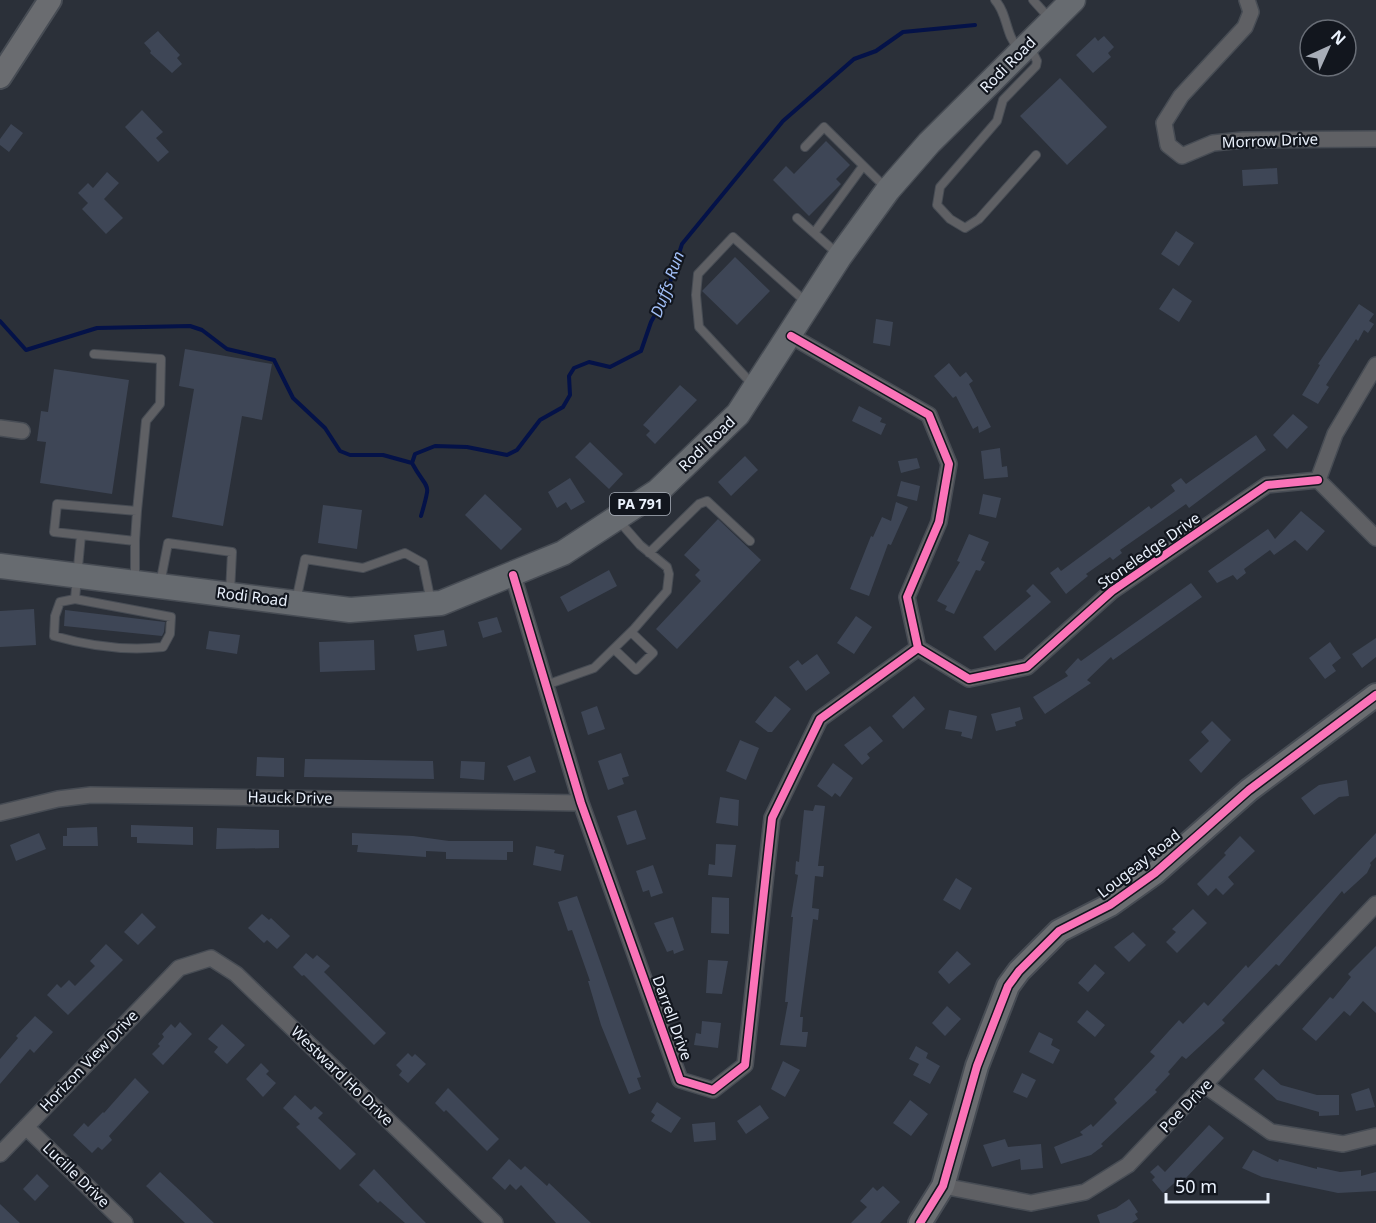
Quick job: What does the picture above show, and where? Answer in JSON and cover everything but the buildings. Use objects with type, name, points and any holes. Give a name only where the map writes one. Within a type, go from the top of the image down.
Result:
[{"type":"main road","name":"Rodi Road","points":[[2,568],[78,575],[350,610],[441,603],[562,553],[618,519],[658,491],[738,414],[791,336],[840,256],[888,190],[929,143],[1073,0]]},
{"type":"street","points":[[0,77],[50,0]]},
{"type":"street","name":"Morrow Drive","points":[[1247,0],[1251,12],[1245,27],[1181,96],[1164,123],[1168,145],[1182,156],[1213,143],[1243,140],[1376,139]]},
{"type":"street","points":[[791,336],[929,415],[949,464],[939,522],[906,597],[918,648]]},
{"type":"street","points":[[1376,365],[1335,434],[1318,480],[1376,538]]},
{"type":"street","points":[[0,428],[22,431]]},
{"type":"street","name":"Stoneledge Drive","points":[[918,648],[969,679],[1027,667],[1112,591],[1267,485],[1318,480]]},
{"type":"street","name":"Darrell Drive","points":[[513,575],[581,803],[680,1080],[713,1090],[745,1065],[772,818],[820,719],[918,648]]},
{"type":"street","name":"Lougeay Road","points":[[920,1223],[943,1186],[977,1066],[1008,986],[1019,971],[1059,931],[1110,905],[1155,873],[1248,790],[1376,695]]},
{"type":"street","name":"Hauck Drive","points":[[0,813],[47,801],[90,795],[581,803]]},
{"type":"street","name":"Poe Drive","points":[[943,1186],[1031,1203],[1084,1192],[1128,1165],[1206,1086],[1376,904]]},
{"type":"street","name":"Westward Ho Drive","points":[[179,968],[211,958],[236,974],[495,1223]]},
{"type":"street","name":"Horizon View Drive","points":[[0,1154],[179,968]]},
{"type":"street","points":[[1206,1086],[1271,1132],[1343,1144],[1376,1136]]},
{"type":"street","name":"Lucille Drive","points":[[26,1127],[125,1223]]},
{"type":"lane","points":[[995,0],[1000,5],[1011,40],[1025,48],[1037,61],[1036,66],[1003,100],[997,120],[940,187],[937,205],[950,219],[965,228],[979,219],[1036,155]]},
{"type":"lane","points":[[1033,0],[1052,21]]},
{"type":"lane","points":[[805,147],[824,127],[888,190]]},
{"type":"lane","points":[[814,232],[862,166]]},
{"type":"lane","points":[[797,218],[840,256]]},
{"type":"lane","points":[[756,389],[699,327],[696,295],[698,274],[733,237],[809,304]]},
{"type":"lane","points":[[94,354],[161,359],[160,404],[146,421],[136,511],[135,582]]},
{"type":"lane","points":[[649,553],[699,504],[707,501],[750,541]]},
{"type":"lane","points":[[135,541],[54,532],[57,504],[136,511]]},
{"type":"lane","points":[[546,685],[594,668],[615,649],[667,591],[669,574],[667,567],[649,553],[618,519]]},
{"type":"lane","points":[[75,599],[81,535]]},
{"type":"lane","points":[[160,585],[168,543],[232,552],[230,594]]},
{"type":"lane","points":[[295,603],[305,559],[363,568],[405,553],[423,563],[431,604]]},
{"type":"lane","points":[[75,599],[171,617],[170,634],[163,647],[140,650],[78,643],[54,636],[55,616],[60,602],[75,599]]},
{"type":"lane","points":[[615,649],[636,670],[653,653],[631,632]]},
{"type":"waterway","name":"Duffs Run","points":[[421,516],[427,486],[412,463],[415,454],[435,446],[467,447],[507,455],[517,450],[540,420],[563,407],[570,395],[569,376],[574,368],[589,362],[610,367],[641,351],[651,322],[666,295],[682,244],[783,121],[854,59],[876,51],[903,32],[975,25]]},
{"type":"waterway","points":[[0,321],[26,350],[97,328],[190,326],[202,330],[227,349],[274,360],[293,398],[325,428],[340,451],[350,455],[383,455],[412,463]]},
{"type":"cycle path","points":[[791,336],[929,415],[949,464],[939,522],[907,597],[918,648],[969,679],[1027,667],[1112,591],[1267,485],[1318,480]]},
{"type":"cycle path","points":[[513,575],[581,803],[680,1080],[713,1090],[745,1065],[772,818],[820,719],[918,648]]},
{"type":"cycle path","points":[[920,1223],[943,1186],[977,1066],[1008,986],[1019,971],[1059,931],[1110,905],[1155,873],[1249,790],[1376,695]]}]
